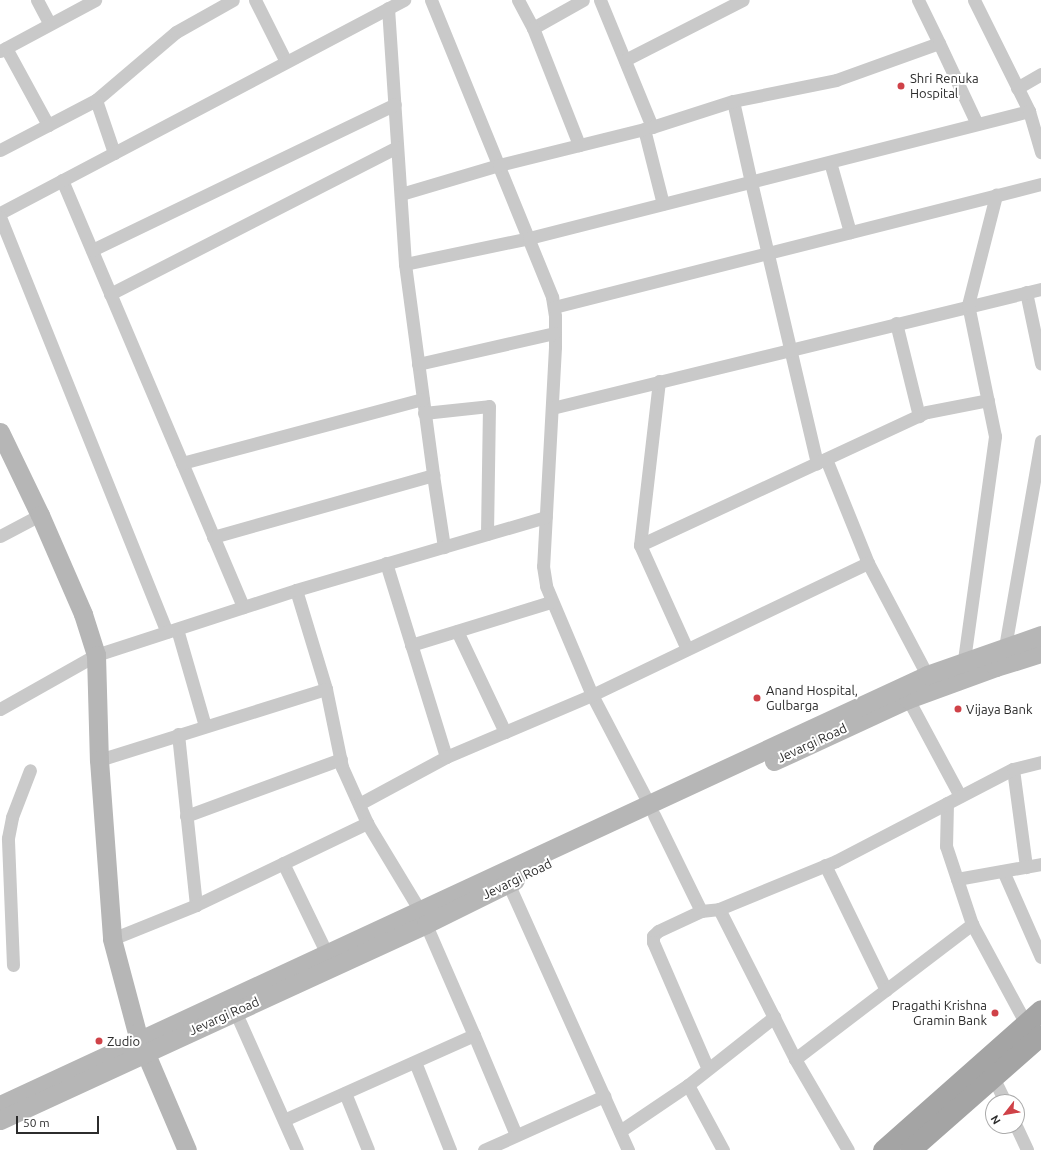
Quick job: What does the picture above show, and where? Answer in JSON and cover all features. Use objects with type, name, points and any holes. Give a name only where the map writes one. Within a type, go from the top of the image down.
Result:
[{"type":"main road","points":[[0,432],[40,515],[83,614],[96,655],[99,760],[112,939],[142,1045],[188,1150]]},
{"type":"main road","points":[[0,1105],[142,1045],[327,954],[423,917],[652,810],[927,675],[964,660],[1041,635]]},
{"type":"main road","name":"Jevargi Road","points":[[0,1120],[142,1045],[235,1011],[423,917],[508,882],[652,810],[908,699],[996,667],[1041,653]]},
{"type":"main road","points":[[910,1150],[993,1077],[1036,1023]]},
{"type":"main road","points":[[883,1150],[1036,1023]]},
{"type":"street","points":[[38,0],[50,24]]},
{"type":"street","points":[[48,125],[3,50],[95,0]]},
{"type":"street","points":[[0,150],[96,100],[176,32],[233,0]]},
{"type":"street","points":[[255,0],[286,62]]},
{"type":"street","points":[[0,213],[404,0]]},
{"type":"street","points":[[431,0],[545,277],[554,307],[555,333],[552,408],[543,566],[546,586],[551,602],[592,695],[652,810],[701,911]]},
{"type":"street","points":[[518,0],[533,28],[579,145]]},
{"type":"street","points":[[533,28],[583,0]]},
{"type":"street","points":[[600,0],[625,60],[648,128],[663,204]]},
{"type":"street","points":[[625,60],[743,0]]},
{"type":"street","points":[[918,0],[977,124]]},
{"type":"street","points":[[974,0],[1029,111],[1041,152]]},
{"type":"street","points":[[388,8],[405,264],[424,413],[444,547]]},
{"type":"street","points":[[400,194],[499,165],[648,128],[733,102],[836,80],[939,43]]},
{"type":"street","points":[[1017,88],[1041,74]]},
{"type":"street","points":[[96,100],[114,153]]},
{"type":"street","points":[[733,102],[767,253],[822,461],[868,563],[927,675]]},
{"type":"street","points":[[92,250],[394,104]]},
{"type":"street","points":[[405,264],[529,238],[1029,111]]},
{"type":"street","points":[[110,294],[398,147]]},
{"type":"street","points":[[830,162],[850,232]]},
{"type":"street","points":[[62,180],[243,607]]},
{"type":"street","points":[[554,307],[1041,184]]},
{"type":"street","points":[[964,660],[995,436],[968,305],[996,196]]},
{"type":"street","points":[[0,217],[172,630],[205,726]]},
{"type":"street","points":[[552,408],[1041,288]]},
{"type":"street","points":[[1026,292],[1041,362]]},
{"type":"street","points":[[896,323],[919,416]]},
{"type":"street","points":[[418,364],[555,333]]},
{"type":"street","points":[[659,381],[640,545],[687,649]]},
{"type":"street","points":[[182,462],[423,399]]},
{"type":"street","points":[[640,545],[927,412],[988,400]]},
{"type":"street","points":[[424,413],[489,406],[487,534]]},
{"type":"street","points":[[1005,646],[1041,441]]},
{"type":"street","points":[[213,537],[433,475]]},
{"type":"street","points":[[0,536],[40,515]]},
{"type":"street","points":[[0,710],[96,655],[296,590],[546,517]]},
{"type":"street","points":[[359,804],[446,757],[592,695],[868,563]]},
{"type":"street","points":[[386,564],[446,757]]},
{"type":"street","points":[[296,590],[326,689],[342,767],[367,823],[423,917],[516,1135]]},
{"type":"street","points":[[411,645],[551,602]]},
{"type":"street","points":[[457,631],[505,732]]},
{"type":"street","points":[[99,760],[178,734],[326,689]]},
{"type":"street","points":[[908,699],[960,796]]},
{"type":"street","points":[[178,734],[196,905]]},
{"type":"street","points":[[186,816],[341,759]]},
{"type":"street","points":[[708,1069],[653,942],[653,936],[658,932],[701,911],[719,909],[825,865],[1013,769],[1041,762]]},
{"type":"street","points":[[1013,769],[1026,867]]},
{"type":"street","points":[[14,965],[4,836],[30,770]]},
{"type":"street","points":[[947,803],[946,846],[972,924],[1036,1023]]},
{"type":"street","points":[[112,939],[196,905],[367,823]]},
{"type":"street","points":[[283,863],[327,954]]},
{"type":"street","points":[[957,879],[1041,864]]},
{"type":"street","points":[[825,865],[886,990]]},
{"type":"street","points":[[1003,871],[1041,957]]},
{"type":"street","points":[[508,882],[628,1150]]},
{"type":"street","points":[[719,909],[795,1059],[848,1150]]},
{"type":"street","points":[[795,1059],[972,924]]},
{"type":"street","points":[[235,1011],[297,1150]]},
{"type":"street","points":[[620,1131],[688,1085],[774,1017]]},
{"type":"street","points":[[284,1120],[474,1035]]},
{"type":"street","points":[[415,1062],[450,1150]]},
{"type":"street","points":[[993,1077],[1001,1094]]},
{"type":"street","points":[[688,1085],[723,1150]]},
{"type":"street","points":[[345,1093],[368,1150]]},
{"type":"street","points":[[484,1150],[604,1096]]},
{"type":"street","points":[[1020,1134],[1027,1150]]},
{"type":"place","name":"Shri Renuka Hospital","points":[[901,86]]},
{"type":"place","name":"Anand Hospital, Gulbarga","points":[[757,698]]},
{"type":"place","name":"Vijaya Bank","points":[[958,709]]},
{"type":"place","name":"Pragathi Krishna Gramin Bank","points":[[995,1013]]},
{"type":"place","name":"Zudio","points":[[99,1041]]}]
